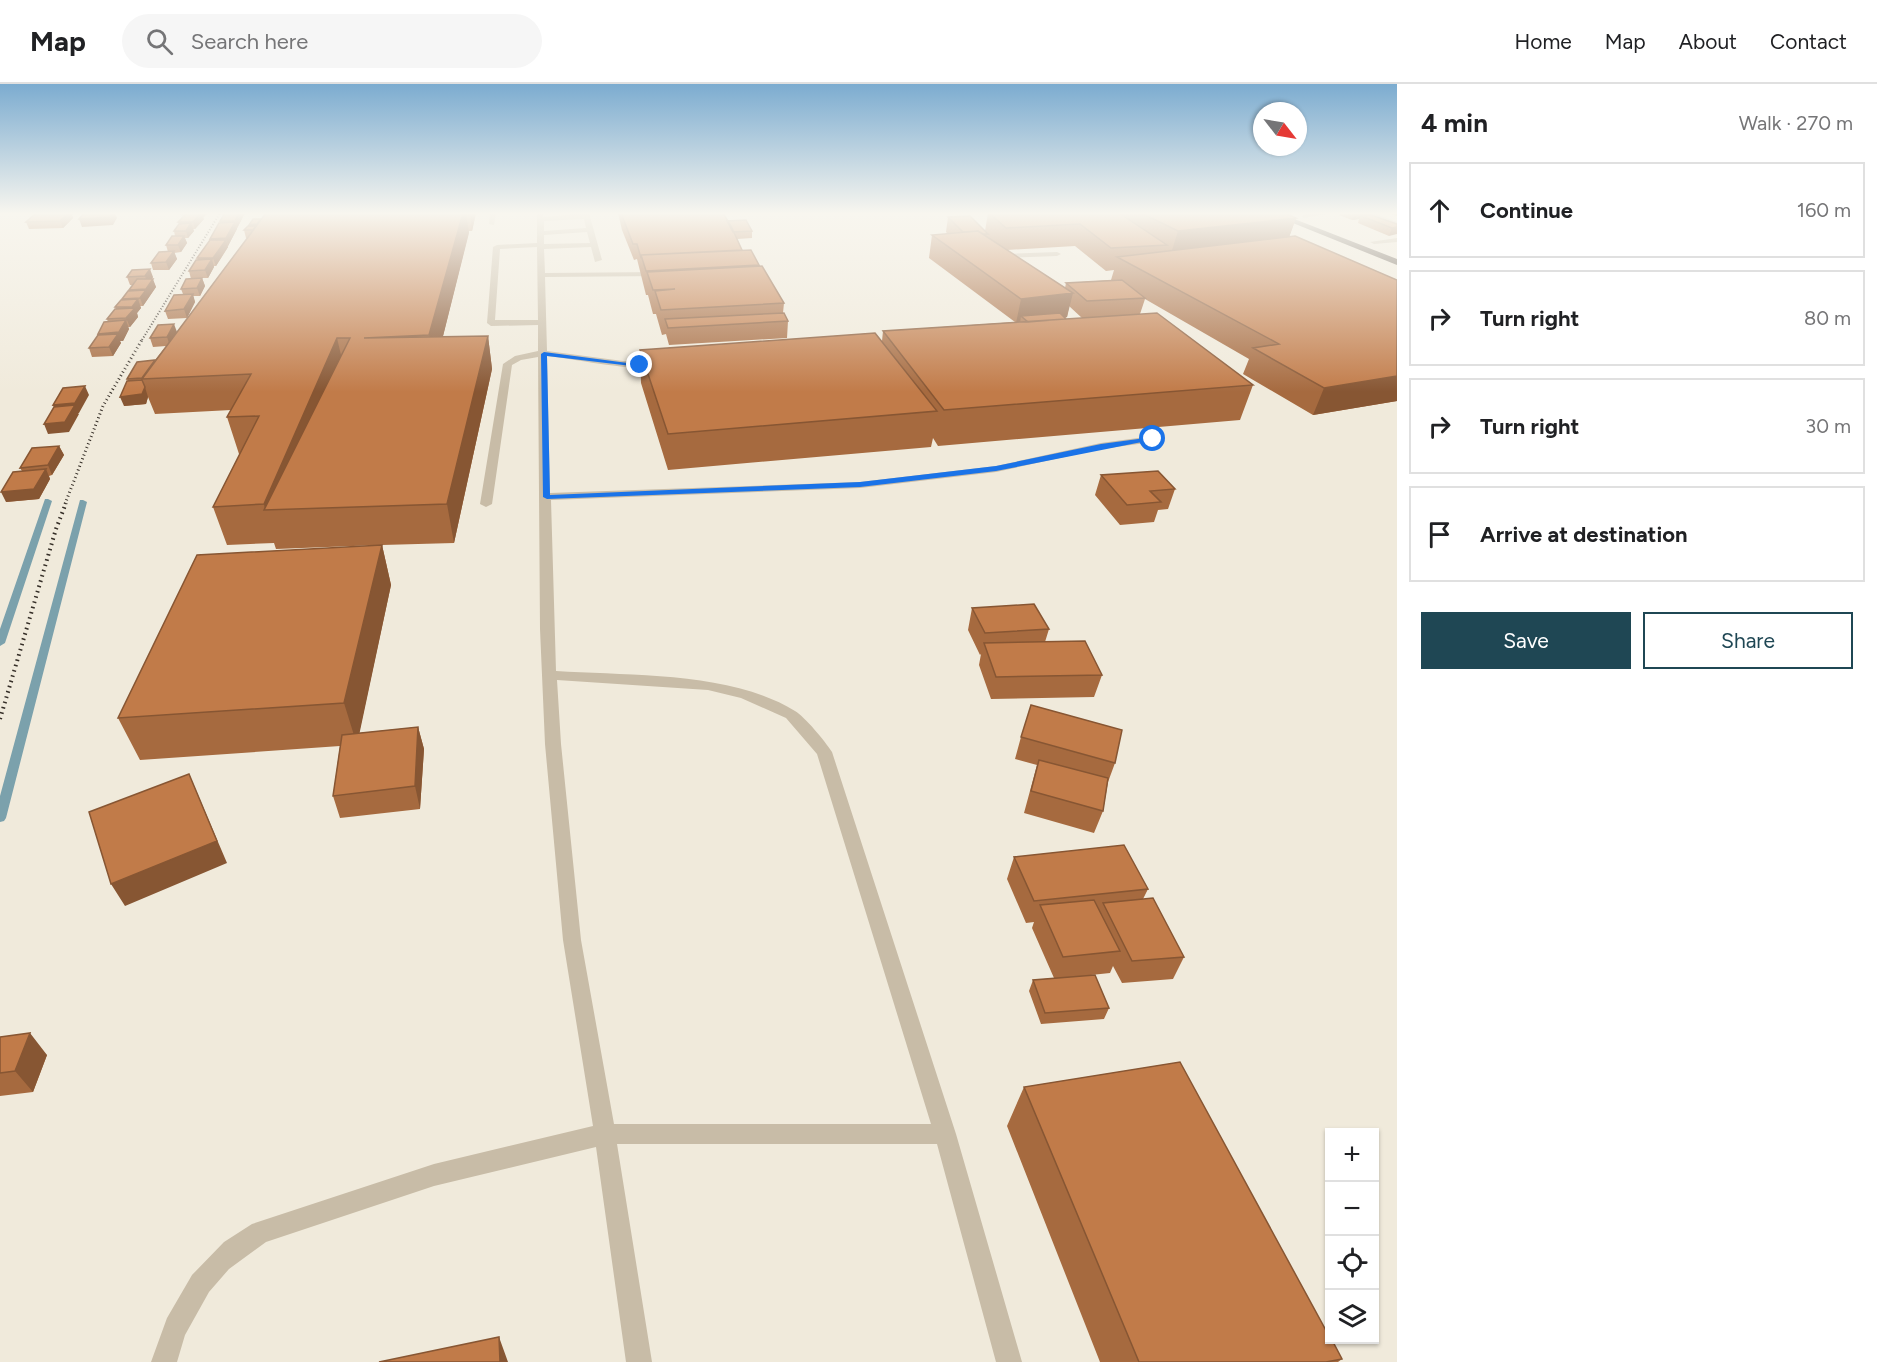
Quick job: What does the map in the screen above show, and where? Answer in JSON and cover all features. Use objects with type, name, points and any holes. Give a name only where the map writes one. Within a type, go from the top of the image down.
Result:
[{"type":"lane","points":[[490,334],[495,273]]},
{"type":"lane","points":[[639,1362],[605,1134],[572,940],[553,744],[547,629],[547,497],[542,275],[670,274]]},
{"type":"lane","points":[[491,323],[543,322]]},
{"type":"lane","points":[[486,504],[508,364],[522,356],[544,354],[615,363],[673,364]]},
{"type":"lane","points":[[547,497],[860,485],[996,468],[1101,446],[1153,439]]},
{"type":"lane","points":[[550,675],[708,686],[746,695],[791,715],[824,752],[945,1134],[1009,1362]]},
{"type":"lane","points":[[164,1362],[187,1303],[210,1270],[235,1246],[261,1232],[434,1175],[605,1134],[945,1134]]},
{"type":"building","points":[[130,273],[147,273],[145,276],[127,277]]},
{"type":"building","points":[[221,273],[446,273],[429,335],[364,338],[488,336],[447,504],[264,510],[350,338],[337,338],[264,504],[213,507],[259,416],[227,417],[251,374],[142,379]]},
{"type":"building","points":[[647,273],[766,273],[784,303],[661,310],[655,291],[675,289],[653,290]]},
{"type":"building","points":[[984,273],[1042,273],[1073,293],[1021,299]]},
{"type":"building","points":[[1146,273],[1380,273],[1397,280],[1397,376],[1324,388],[1253,348],[1279,344]]},
{"type":"building","points":[[202,278],[197,288],[181,289],[186,279]]},
{"type":"building","points":[[137,279],[153,279],[146,289],[129,290]]},
{"type":"building","points":[[1122,280],[1145,298],[1087,301],[1066,283]]},
{"type":"building","points":[[146,290],[140,298],[122,299],[128,291]]},
{"type":"building","points":[[193,294],[184,309],[165,311],[174,295]]},
{"type":"building","points":[[138,299],[132,307],[115,307],[121,300]]},
{"type":"building","points":[[135,308],[126,318],[107,319],[115,309]]},
{"type":"building","points":[[784,313],[788,321],[668,328],[665,319]]},
{"type":"building","points":[[1060,313],[1066,319],[1028,322],[1021,316]]},
{"type":"building","points":[[1157,313],[1253,385],[944,410],[883,331]]},
{"type":"building","points":[[126,320],[119,332],[98,334],[104,322]]},
{"type":"building","points":[[174,324],[167,337],[150,338],[158,325]]},
{"type":"building","points":[[875,333],[937,411],[668,434],[640,350]]},
{"type":"building","points":[[118,334],[109,347],[89,348],[98,335]]},
{"type":"building","points":[[155,360],[142,378],[127,379],[137,362]]},
{"type":"building","points":[[142,380],[145,387],[142,394],[120,397],[127,381]]},
{"type":"building","points":[[85,386],[75,403],[53,405],[63,388]]},
{"type":"building","points":[[75,405],[65,422],[44,424],[54,407]]},
{"type":"building","points":[[59,446],[48,465],[20,468],[32,448]]},
{"type":"building","points":[[46,469],[34,489],[1,492],[13,472]]},
{"type":"building","points":[[1158,471],[1175,489],[1150,491],[1161,502],[1127,505],[1101,475]]},
{"type":"building","points":[[382,545],[344,703],[118,718],[197,555]]},
{"type":"building","points":[[1034,604],[1049,629],[985,633],[972,608]]},
{"type":"building","points":[[1085,641],[1102,675],[996,677],[984,643]]},
{"type":"building","points":[[1031,705],[1122,730],[1115,763],[1021,737]]},
{"type":"building","points":[[418,727],[415,786],[333,796],[342,735]]},
{"type":"building","points":[[1039,760],[1108,778],[1103,811],[1031,791]]},
{"type":"building","points":[[189,774],[217,841],[111,884],[89,812]]},
{"type":"building","points":[[1124,845],[1148,889],[1034,901],[1014,857]]},
{"type":"building","points":[[1153,898],[1184,957],[1132,961],[1103,903]]},
{"type":"building","points":[[1094,900],[1120,951],[1063,957],[1040,905]]},
{"type":"building","points":[[1095,975],[1109,1008],[1045,1013],[1033,980]]},
{"type":"building","points":[[30,1033],[15,1071],[0,1073],[0,1037]]},
{"type":"building","points":[[1180,1062],[1325,1329],[1325,1344],[1334,1344],[1342,1359],[1326,1362],[1139,1362],[1024,1087]]},
{"type":"building","points":[[499,1337],[500,1362],[379,1362]]},
{"type":"waterway","points":[[0,643],[48,501]]},
{"type":"waterway","points":[[0,818],[83,502]]},
{"type":"railway","points":[[142,340],[183,273]]},
{"type":"railway","points":[[65,504],[103,406],[143,338]]},
{"type":"railway","points":[[0,719],[56,529],[66,503]]},
{"type":"route","points":[[640,365],[544,354],[547,497],[682,490],[860,485],[996,468],[1049,459],[1101,446],[1153,439]]}]
